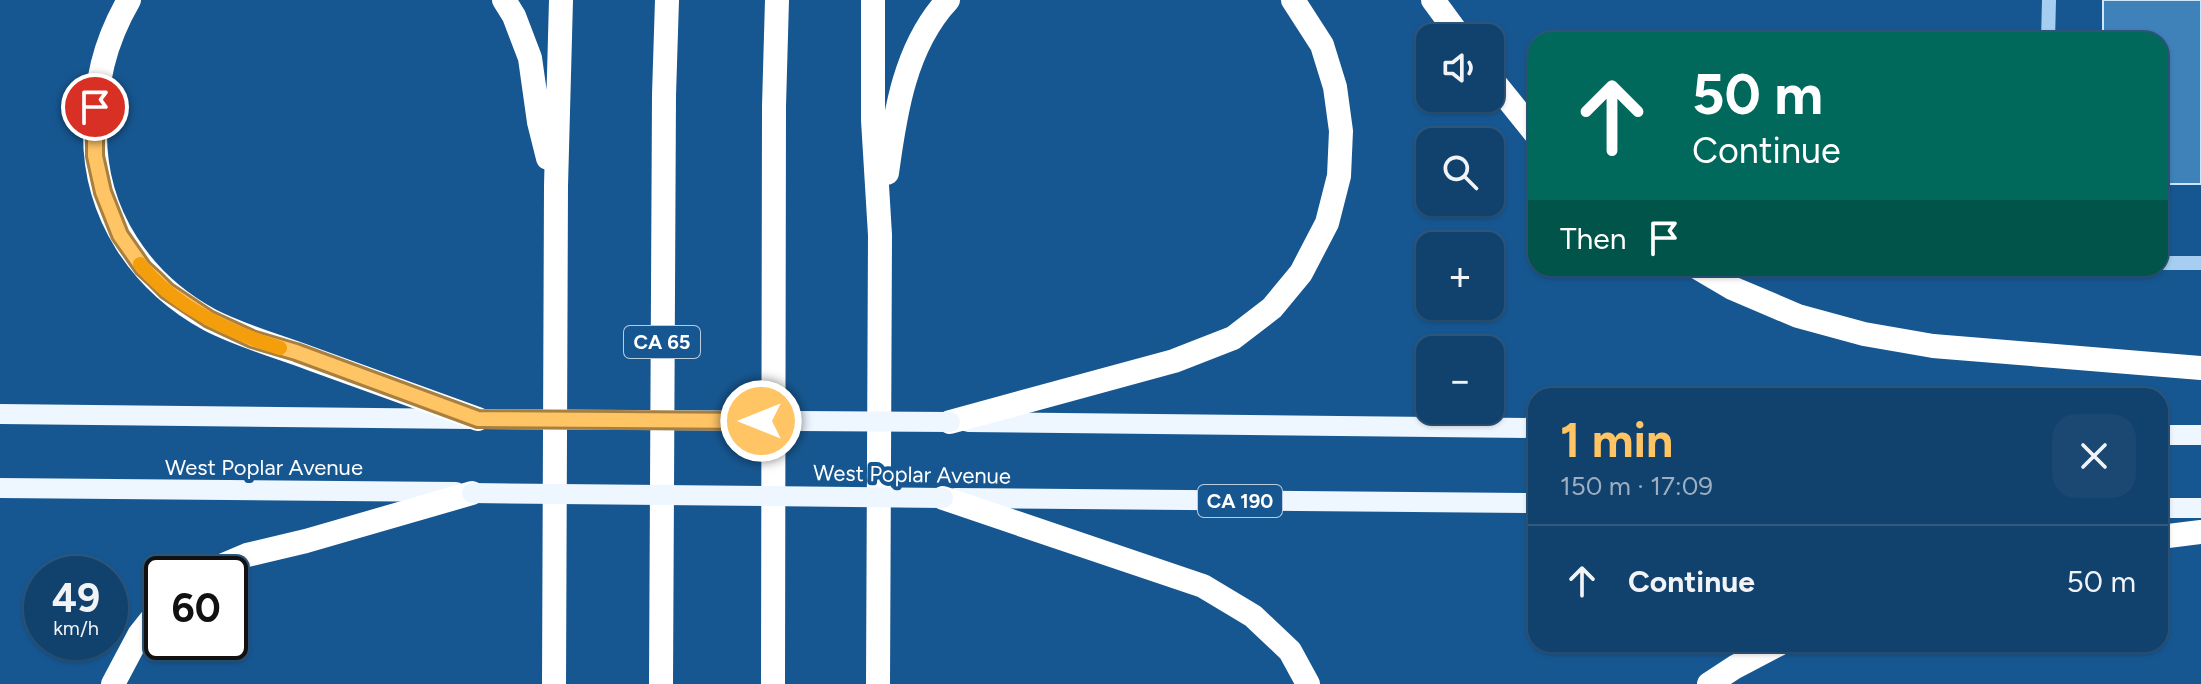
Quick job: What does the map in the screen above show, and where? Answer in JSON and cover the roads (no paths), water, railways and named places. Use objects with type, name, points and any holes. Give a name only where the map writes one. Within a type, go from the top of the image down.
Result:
[{"type":"highway","points":[[129,0],[104,54],[95,107],[95,156],[103,192],[120,235],[143,268],[167,291],[209,319],[252,339],[296,352],[478,419]]},
{"type":"highway","points":[[504,0],[514,16],[530,58],[539,122],[556,186]]},
{"type":"highway","points":[[554,684],[556,186],[561,0]]},
{"type":"highway","name":"CA 65","points":[[661,684],[667,0]]},
{"type":"highway","points":[[773,684],[777,0]]},
{"type":"highway","points":[[873,0],[873,120],[880,235],[878,682]]},
{"type":"highway","points":[[880,235],[895,117],[911,60],[939,10],[948,0]]},
{"type":"highway","points":[[950,422],[1174,361],[1233,338],[1272,308],[1301,273],[1327,223],[1339,176],[1341,131],[1335,87],[1322,45],[1293,0]]},
{"type":"highway","points":[[1433,0],[1451,24]]},
{"type":"highway","points":[[1504,94],[1528,124]]},
{"type":"highway","points":[[1712,276],[1798,316],[1864,334],[1933,346],[2201,368]]},
{"type":"highway","points":[[245,556],[472,493]]},
{"type":"highway","points":[[943,498],[1203,586],[1253,616],[1290,651],[1308,684]]},
{"type":"highway","points":[[2168,536],[2201,532]]},
{"type":"highway","points":[[113,684],[144,629]]},
{"type":"highway","points":[[1709,684],[1764,652]]},
{"type":"main road","points":[[0,414],[1528,428]]},
{"type":"main road","points":[[2168,435],[2201,435]]},
{"type":"main road","name":"West Poplar Avenue","points":[[0,488],[1528,503]]},
{"type":"main road","points":[[2168,508],[2201,508]]},
{"type":"street","points":[[2048,32],[2049,0]]},
{"type":"street","points":[[2168,263],[2201,263]]}]
